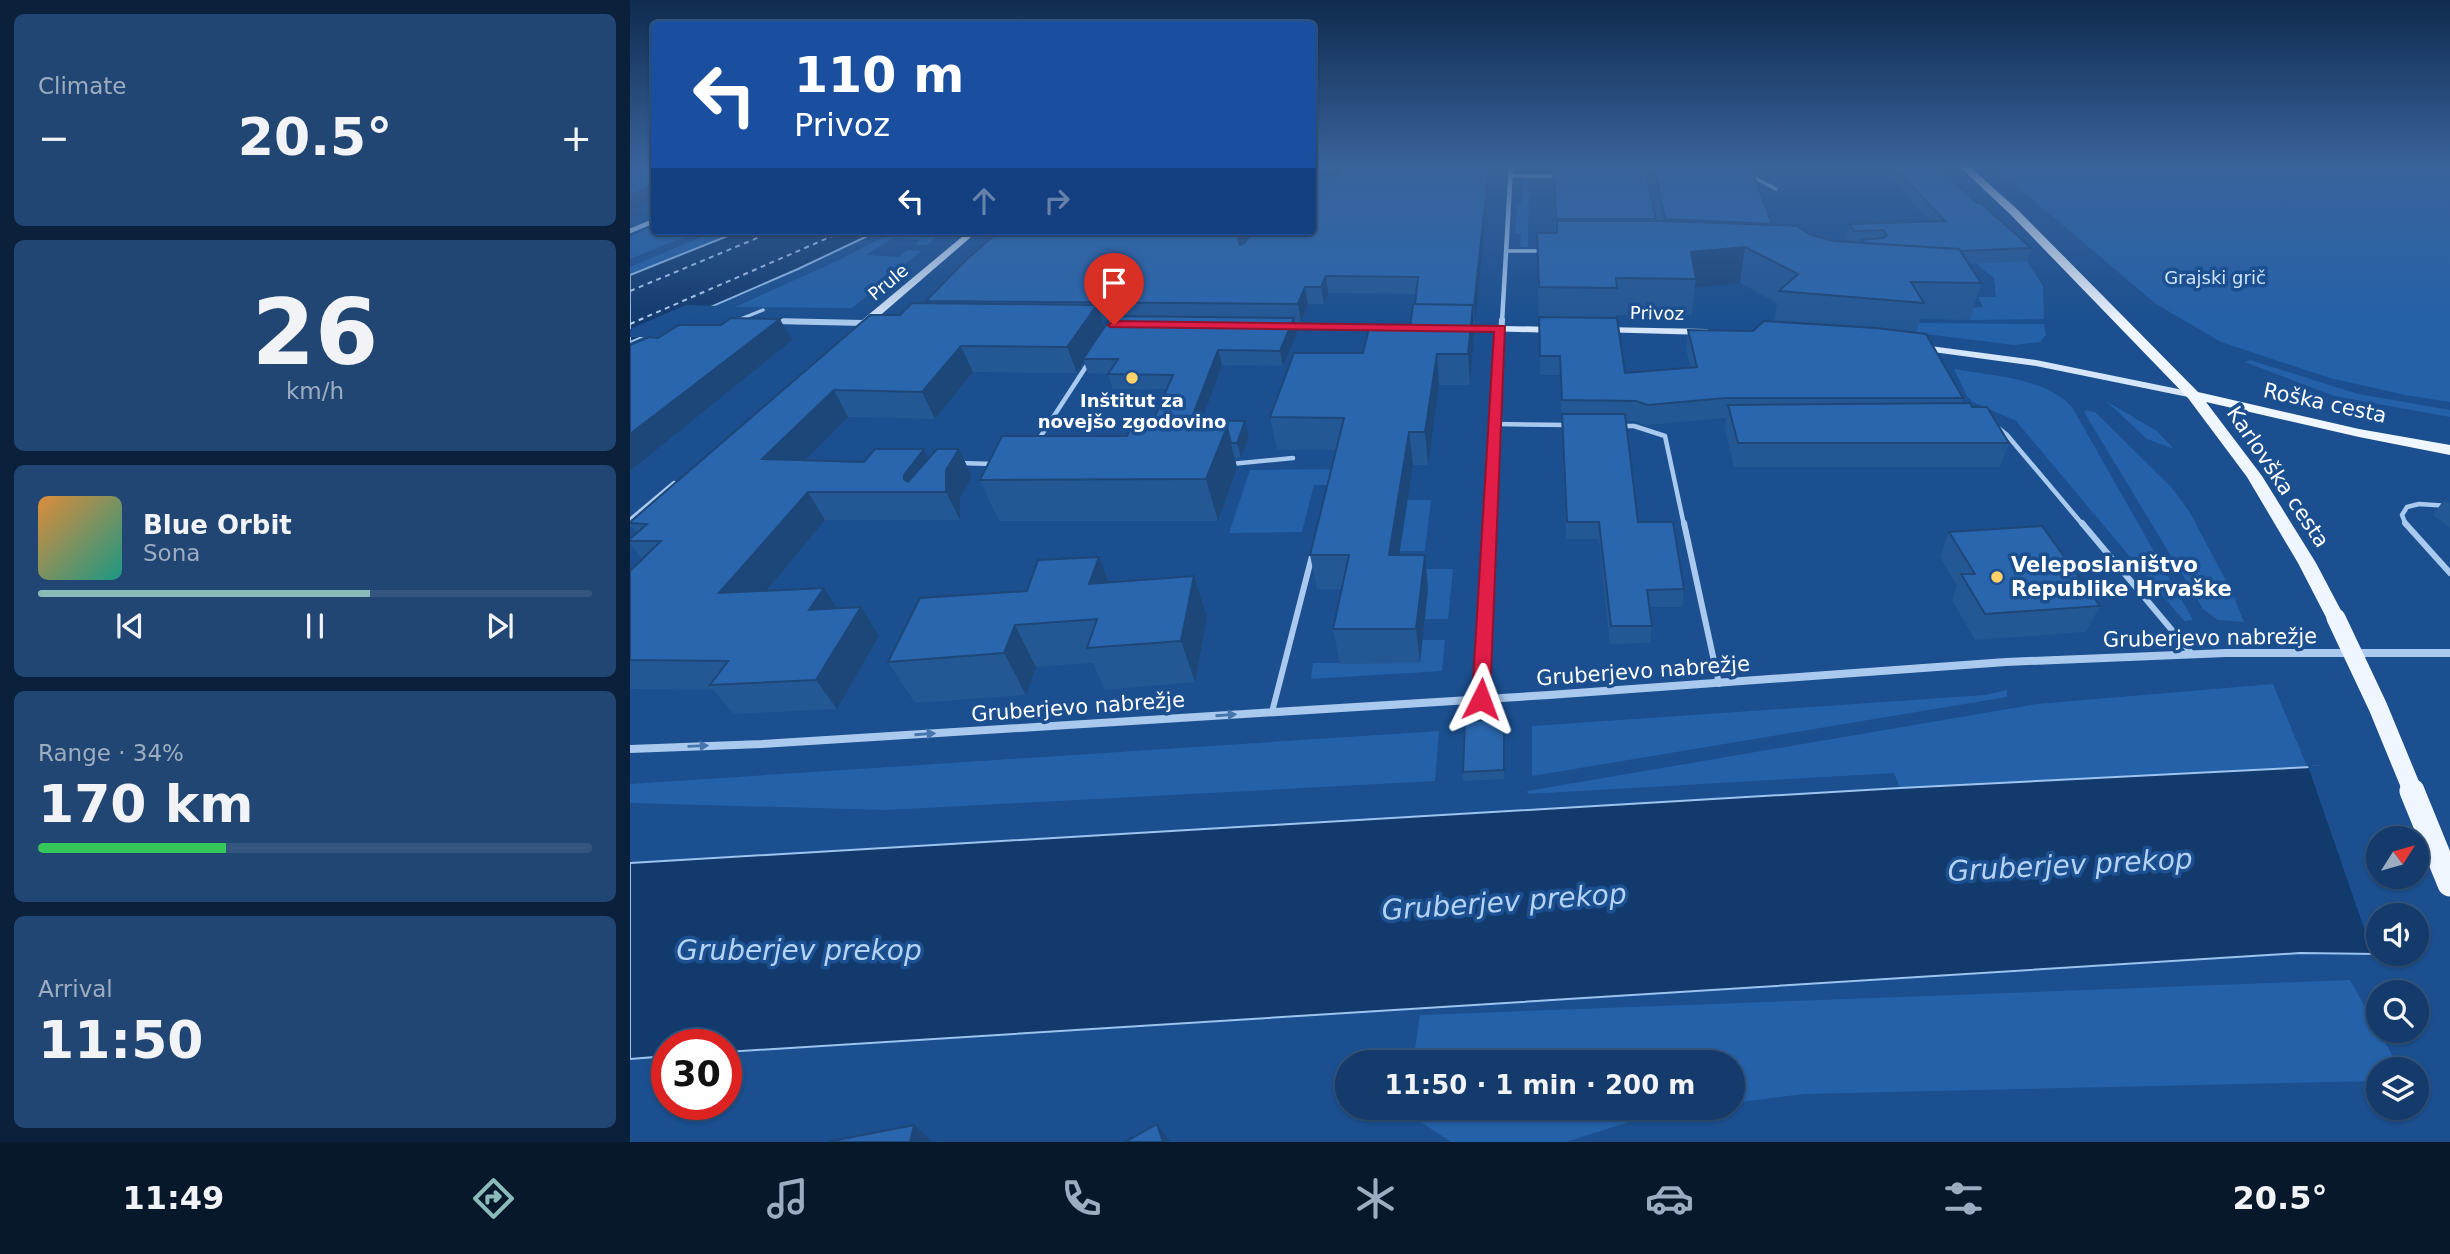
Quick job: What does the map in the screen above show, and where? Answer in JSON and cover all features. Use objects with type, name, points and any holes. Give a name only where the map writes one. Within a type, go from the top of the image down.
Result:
[{"type":"main road","name":"Karlovška cesta","points":[[2021,219],[2193,395],[2253,476],[2307,563],[2336,618],[2378,707],[2450,884]]},
{"type":"main road","name":"Roška cesta","points":[[2193,395],[2359,433],[2450,450]]},
{"type":"street","points":[[1481,699],[1508,219]]},
{"type":"street","points":[[630,231],[651,222]]},
{"type":"street","name":"Prule","points":[[861,326],[969,235]]},
{"type":"street","points":[[737,321],[750,321]]},
{"type":"street","points":[[763,321],[861,326],[887,323]]},
{"type":"street","points":[[1261,327],[1424,328]]},
{"type":"street","points":[[1449,328],[1571,330]]},
{"type":"street","name":"Privoz","points":[[1585,330],[1722,332]]},
{"type":"street","points":[[1907,346],[2036,363],[2193,395]]},
{"type":"street","points":[[630,521],[685,475]]},
{"type":"street","name":"Gruberjevo nabrežje","points":[[630,749],[762,744],[1719,684],[2006,662],[2192,654],[2450,653]]},
{"type":"lane","points":[[1506,251],[1557,251]]},
{"type":"lane","points":[[737,321],[764,310]]},
{"type":"lane","points":[[1036,443],[1092,357]]},
{"type":"lane","points":[[1987,423],[2007,435],[2192,654]]},
{"type":"lane","points":[[1496,424],[1582,425]]},
{"type":"lane","points":[[1608,425],[1634,426],[1665,436],[1719,684]]},
{"type":"lane","points":[[1217,464],[1293,458]]},
{"type":"lane","points":[[955,463],[995,464]]},
{"type":"lane","points":[[2450,506],[2419,504],[2407,507],[2402,515],[2406,526],[2450,573]]},
{"type":"lane","points":[[1272,712],[1314,547]]},
{"type":"green space","points":[[1516,219],[1528,219],[1528,247],[1520,247],[1521,234],[1515,233]]},
{"type":"green space","name":"Grajski grič","points":[[2056,219],[2450,219],[2450,402],[2330,378],[2221,342],[2156,304]]},
{"type":"green space","points":[[651,227],[651,235],[689,235],[630,259],[630,236]]},
{"type":"green space","points":[[706,235],[730,235],[630,275],[630,267]]},
{"type":"green space","points":[[887,235],[939,235],[927,245],[915,245],[921,239],[893,238],[866,255],[899,257],[907,250],[921,251],[852,308],[735,307]]},
{"type":"green space","points":[[2027,261],[2043,286],[2044,319],[1970,320],[1963,308],[1983,307],[1978,297],[1996,297],[1994,278],[1975,263]]},
{"type":"green space","points":[[1829,322],[2044,324],[2046,335],[2040,342],[2014,345]]},
{"type":"green space","points":[[2250,360],[2358,394],[2450,410],[2450,417],[2334,396],[2245,362]]},
{"type":"green space","points":[[1954,369],[2017,379],[2047,389],[2072,407],[2193,620],[2184,621],[2016,421],[1973,402],[1967,396]]},
{"type":"green space","points":[[2106,401],[2157,431],[2174,449],[2147,439]]},
{"type":"green space","points":[[2087,410],[2096,413],[2171,487],[2189,511],[2231,590],[2244,622],[2218,620],[2203,609],[2084,412]]},
{"type":"green space","points":[[1338,469],[1334,485],[1314,485],[1302,532],[1229,533],[1250,470]]},
{"type":"green space","points":[[1407,500],[1431,500],[1425,551],[1398,551]]},
{"type":"green space","points":[[1396,569],[1453,569],[1448,619],[1424,619]]},
{"type":"green space","points":[[1422,640],[1445,640],[1442,671],[1311,679],[1313,663],[1420,663]]},
{"type":"green space","points":[[2273,684],[2308,769],[1900,788],[1894,773],[1528,794],[1527,791],[2037,704]]},
{"type":"green space","points":[[2007,690],[2007,697],[1532,776],[1532,726],[1985,695]]},
{"type":"green space","points":[[1439,731],[1435,781],[887,810],[630,803],[630,784]]},
{"type":"green space","points":[[2350,980],[2366,1008],[2366,1043],[2385,1043],[2393,1057],[2366,1057],[2366,1081],[1804,1094],[1745,1101],[1745,1050],[1415,1050],[1420,1015]]},
{"type":"green space","points":[[1418,1120],[1635,1120],[1566,1142],[1451,1142]]},
{"type":"water","points":[[730,235],[870,235],[630,342],[630,275]]},
{"type":"water","name":"Gruberjev prekop","points":[[2450,760],[2429,883],[2429,826],[2366,826],[2366,889],[2428,889],[2426,903],[2366,903],[2366,954],[2300,953],[742,1051],[742,1029],[651,1029],[651,1057],[630,1059],[630,863],[1900,788]]},
{"type":"pier","points":[[686,305],[721,306],[650,337],[630,337],[630,329]]},
{"type":"pier","points":[[2450,756],[2450,958],[2429,958],[2429,903],[2366,903],[2366,934],[2308,766]]},
{"type":"building","points":[[1316,219],[1483,219],[1474,306],[1415,304],[1418,277],[1326,276],[1321,287],[1305,287],[1298,304],[926,301],[994,235],[1240,235],[1240,245],[1245,243],[1250,235],[1316,235]]},
{"type":"building","points":[[1671,219],[1770,219],[1772,224]]},
{"type":"building","points":[[1943,219],[1999,219],[2031,248],[1961,251],[1863,243],[1861,240],[1883,238],[1887,235],[1883,230],[1854,231],[1849,224],[1945,221]]},
{"type":"building","points":[[1557,221],[1662,221],[1797,226],[1811,235],[1834,241],[1959,249],[1981,283],[1911,282],[1924,303],[1779,291],[1798,274],[1745,247],[1691,252],[1696,279],[1616,278],[1617,288],[1539,287],[1537,233],[1557,233]]},
{"type":"building","points":[[912,303],[1097,305],[1067,347],[961,346],[922,392],[834,390],[762,459],[864,462],[875,449],[924,449],[904,475],[908,482],[937,449],[959,449],[946,470],[946,492],[808,492],[719,593],[824,588],[809,610],[861,607],[816,680],[710,685],[728,661],[630,660],[630,571],[661,541],[630,541],[647,524],[630,522],[870,315],[900,315]]},
{"type":"building","points":[[1413,304],[1473,305],[1468,354],[1437,354],[1425,432],[1409,432],[1389,555],[1425,555],[1416,629],[1333,629],[1349,555],[1310,555],[1344,418],[1270,417],[1294,353],[1363,353],[1369,328],[1410,328]]},
{"type":"building","points":[[1112,316],[1294,318],[1280,351],[1218,350],[1191,420],[1245,421],[1237,443],[1231,443],[1227,427],[1150,428],[1173,375],[1108,374],[1118,359],[1083,359]]},
{"type":"building","points":[[1539,317],[1617,318],[1625,373],[1697,367],[1688,330],[1753,331],[1764,321],[1926,334],[1963,398],[1725,398],[1648,405],[1636,401],[1562,400],[1560,356],[1540,356]]},
{"type":"building","points":[[731,318],[780,319],[630,434],[630,345],[649,337],[658,338],[679,325],[721,325]]},
{"type":"building","points":[[1970,403],[1972,407],[1987,407],[2009,443],[1738,443],[1728,405]]},
{"type":"building","points":[[1562,414],[1625,414],[1638,522],[1673,522],[1684,589],[1647,590],[1652,626],[1611,626],[1599,522],[1567,522]]},
{"type":"building","points":[[1227,427],[1206,479],[980,480],[1002,436],[1127,436],[1131,428]]},
{"type":"building","points":[[2042,526],[2100,606],[1985,614],[1961,574],[1975,574],[1949,532]]},
{"type":"building","points":[[1099,557],[1089,584],[1194,576],[1181,641],[1087,648],[1097,619],[1015,625],[1004,653],[888,662],[920,598],[1027,591],[1038,560]]},
{"type":"building","points":[[1504,719],[1504,770],[1463,772],[1465,721]]},
{"type":"building","points":[[1157,1124],[1163,1142],[1125,1142]]},
{"type":"building","points":[[914,1125],[910,1142],[827,1142]]},
{"type":"ferry route","points":[[630,291],[764,235]]},
{"type":"ferry route","points":[[630,324],[835,235]]},
{"type":"place","name":"Inštitut za novejšo zgodovino","points":[[1132,378]]},
{"type":"place","name":"Veleposlaništvo Republike Hrvaške","points":[[1997,577]]},
{"type":"route","points":[[1114,325],[1500,329],[1481,699]]}]
